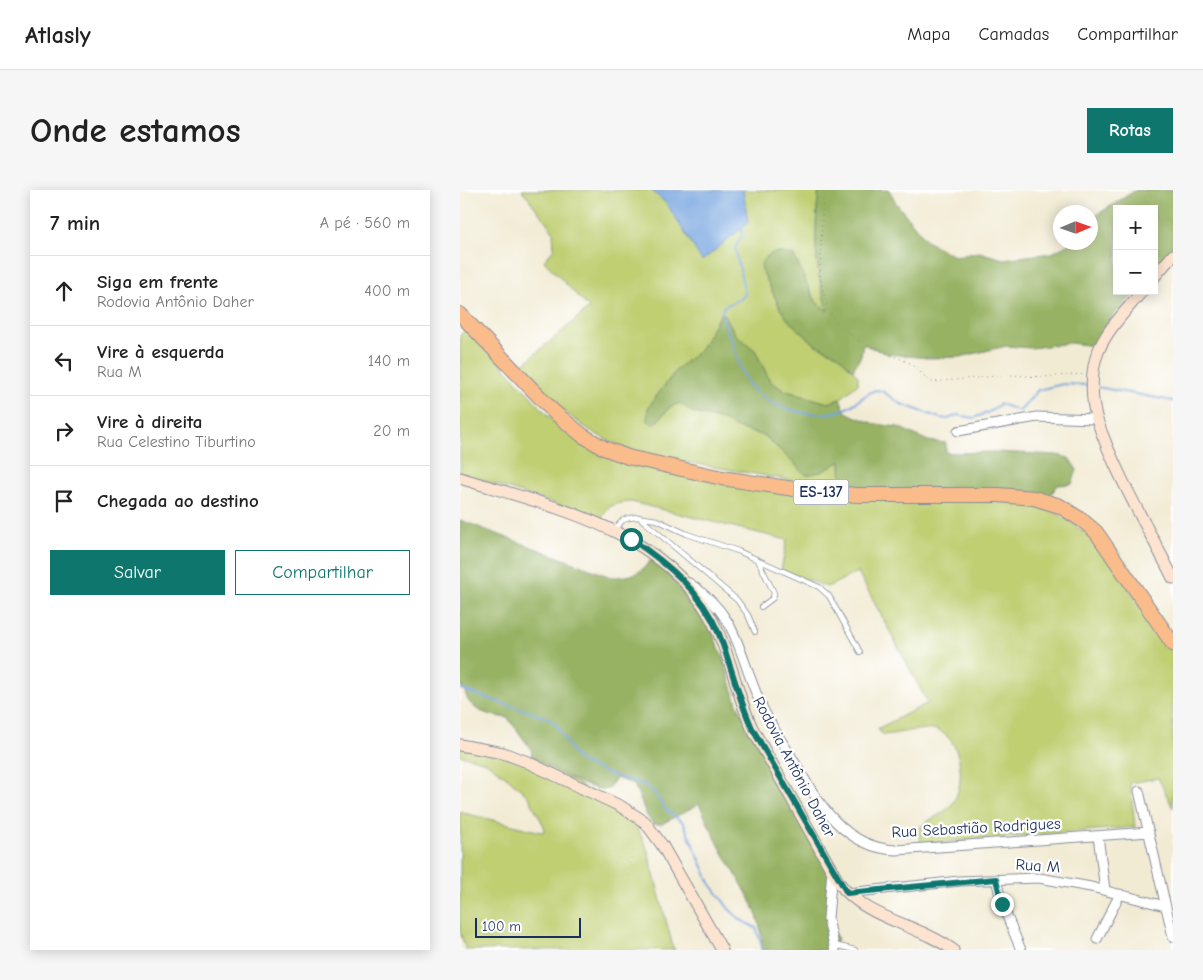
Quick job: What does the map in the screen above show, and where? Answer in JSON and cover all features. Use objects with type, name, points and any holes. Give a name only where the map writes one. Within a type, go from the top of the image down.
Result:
[{"type":"main road","points":[[1158,272],[1173,255]]},
{"type":"main road","points":[[1139,295],[1107,334],[1097,353],[1093,381],[1096,418],[1123,479],[1173,578]]},
{"type":"main road","name":"ES-137","points":[[460,314],[554,412],[582,435],[604,448],[628,457],[722,478],[807,491],[867,496],[1018,496],[1060,506],[1096,532],[1173,644]]},
{"type":"main road","name":"Rodovia Antônio Daher","points":[[460,478],[614,530],[648,551],[682,579],[700,601],[718,632],[740,702],[752,728],[832,870],[847,893],[872,909],[916,929],[953,950]]},
{"type":"main road","points":[[460,745],[503,753],[525,761],[620,806],[650,828],[722,950]]},
{"type":"street","points":[[958,431],[1037,418],[1096,418]]},
{"type":"street","name":"Rua Sebastião Rodrigues","points":[[682,579],[708,596],[722,612],[737,638],[748,673],[766,716],[824,809],[849,833],[874,846],[896,850],[1149,832]]},
{"type":"street","points":[[1139,791],[1173,933]]},
{"type":"street","points":[[1098,836],[1105,890]]},
{"type":"street","points":[[832,870],[828,920],[834,947]]},
{"type":"street","name":"Rua M","points":[[847,893],[996,879],[1039,878],[1105,890],[1166,906]]},
{"type":"street","points":[[996,879],[1002,904],[1021,950]]},
{"type":"street","points":[[1097,939],[1120,894]]},
{"type":"lane","points":[[614,530],[623,520],[637,517],[656,520],[758,560],[824,590],[860,652]]},
{"type":"lane","points":[[637,517],[737,600],[748,615],[755,632]]},
{"type":"lane","points":[[758,560],[774,593],[772,598],[761,607]]},
{"type":"lane","points":[[834,947],[854,950]]},
{"type":"path","points":[[823,190],[820,276],[827,308],[835,322],[860,342],[910,363],[931,382],[1010,375],[1093,381]]},
{"type":"green space","points":[[522,190],[651,190],[667,204],[702,260],[748,223],[743,190],[819,190],[816,252],[820,283],[829,313],[817,303],[805,281],[762,270],[781,310],[789,321],[816,345],[838,355],[858,376],[858,384],[840,399],[828,403],[783,390],[770,381],[755,351],[735,334],[725,315],[717,319],[700,350],[677,369],[653,401],[654,425],[670,407],[680,403],[692,412],[723,420],[765,436],[795,463],[800,471],[821,472],[841,461],[842,489],[639,454],[603,438],[560,408],[520,367],[589,308],[544,261],[554,249],[553,231]]},
{"type":"green space","points":[[819,190],[889,190],[896,203],[928,242],[955,256],[979,252],[1003,259],[1052,253],[1058,250],[1098,250],[1098,214],[1136,190],[1173,190],[1173,253],[1158,269],[1158,205],[1113,205],[1113,295],[1133,295],[1112,317],[1094,346],[1070,343],[1031,348],[1006,346],[960,357],[928,358],[888,354],[863,344],[861,356],[853,370],[838,355],[816,345],[789,321],[781,310],[762,270],[761,264],[771,254],[785,253],[794,256],[812,295],[817,303],[828,311],[820,281],[816,251]]},
{"type":"green space","points":[[721,314],[725,315],[735,334],[755,350],[770,381],[783,390],[828,403],[840,399],[846,412],[854,416],[875,424],[898,427],[928,441],[946,443],[946,453],[995,452],[1057,455],[1069,458],[1077,470],[1072,484],[1058,485],[1048,498],[842,489],[841,461],[821,472],[806,475],[765,436],[737,428],[723,420],[692,412],[680,403],[670,407],[654,425],[647,420],[648,408],[677,369],[700,350]]},
{"type":"green space","points":[[468,328],[557,425],[586,447],[611,459],[736,485],[1023,504],[1054,511],[1087,534],[1108,558],[1173,654],[1173,808],[1158,778],[1130,783],[1135,827],[921,844],[919,834],[921,826],[949,807],[956,796],[960,775],[957,752],[946,735],[937,730],[919,730],[884,735],[877,729],[928,703],[858,572],[827,587],[781,570],[787,540],[631,502],[613,505],[607,510],[602,519],[460,473],[460,335]]},
{"type":"green space","points":[[460,520],[611,577],[634,574],[648,564],[652,558],[695,602],[708,623],[723,657],[737,704],[829,871],[830,927],[838,939],[832,950],[761,950],[761,936],[755,910],[721,849],[699,804],[662,824],[653,824],[647,816],[634,784],[616,778],[608,789],[601,789],[569,778],[532,756],[531,749],[508,718],[483,712],[470,703],[460,685]]},
{"type":"green space","points":[[460,746],[520,756],[532,756],[631,816],[647,848],[675,950],[466,950],[460,932],[460,812],[541,832],[544,831],[544,826],[528,796],[486,762],[460,755]]},
{"type":"water","points":[[651,190],[743,190],[748,223],[702,261],[667,204]]},
{"type":"waterway","points":[[742,227],[742,236],[735,248],[745,294],[742,298],[723,307],[722,311],[744,376],[751,387],[773,403],[801,412],[830,413],[847,408],[875,390],[882,391],[901,404],[940,418],[948,419],[957,415],[974,418],[991,411],[1000,404],[1020,411],[1038,390],[1063,384],[1087,385]]},
{"type":"waterway","points":[[1097,387],[1173,401]]},
{"type":"waterway","points":[[460,689],[548,718],[555,723],[574,755],[581,762],[609,774],[646,785],[652,790],[666,810],[683,822],[710,883],[729,909],[741,920],[756,928],[763,950]]},
{"type":"route","points":[[631,539],[666,564],[682,579],[700,601],[711,619],[725,652],[740,702],[752,728],[847,893],[996,879],[1002,904]]}]
